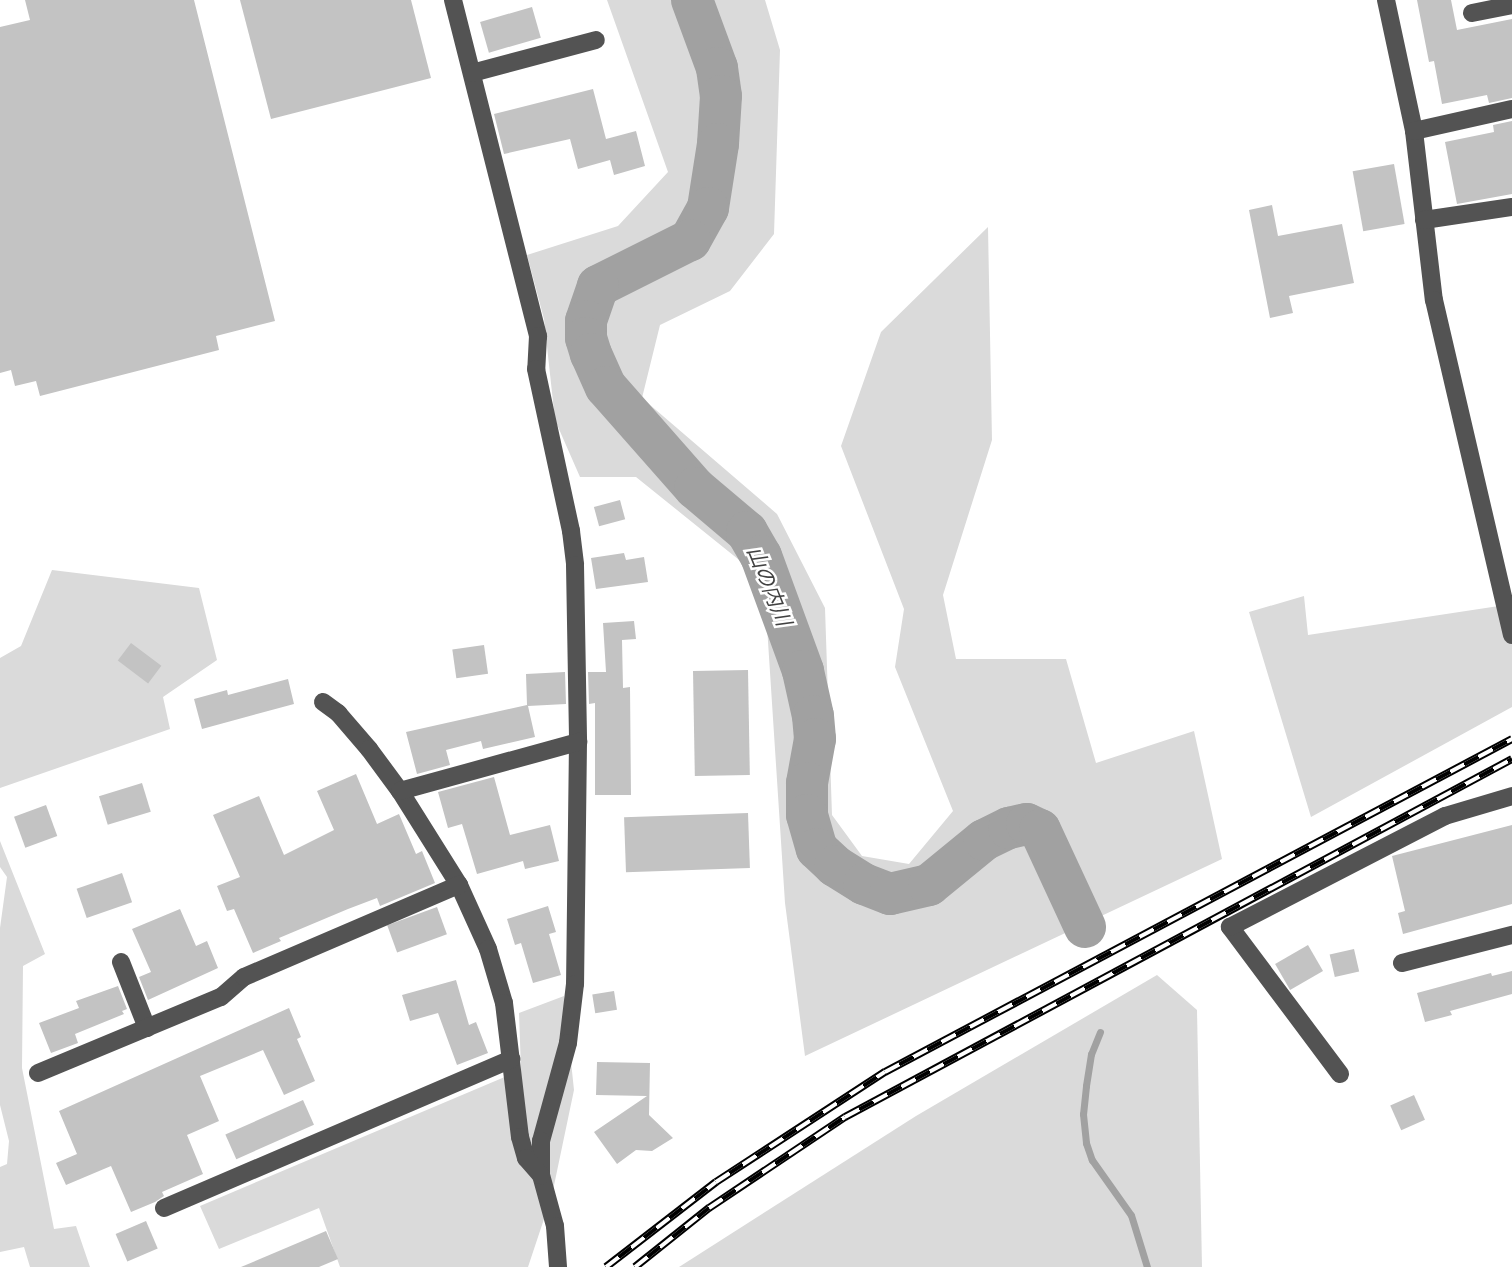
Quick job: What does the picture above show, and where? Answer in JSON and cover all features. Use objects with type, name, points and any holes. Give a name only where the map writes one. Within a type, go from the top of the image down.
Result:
[{"type":"street","points":[[453,0],[538,336],[536,369],[571,531],[575,565],[578,742],[575,984],[568,1044],[541,1141],[541,1175],[555,1226],[558,1267]]},
{"type":"street","points":[[1386,0],[1414,131],[1434,300],[1512,635]]},
{"type":"street","points":[[1472,13],[1512,5]]},
{"type":"street","points":[[472,73],[596,40]]},
{"type":"street","points":[[1414,131],[1512,109]]},
{"type":"street","points":[[1424,220],[1512,207]]},
{"type":"street","points":[[323,702],[346,722],[400,791],[459,886],[488,948],[504,1003],[520,1137],[526,1158],[541,1175]]},
{"type":"street","points":[[400,791],[578,742]]},
{"type":"street","points":[[1339,1074],[1230,927],[1444,816],[1512,796]]},
{"type":"street","points":[[38,1073],[221,997],[244,977],[459,886]]},
{"type":"street","points":[[1402,963],[1512,935]]},
{"type":"street","points":[[121,962],[146,1028]]},
{"type":"street","points":[[164,1208],[512,1059]]},
{"type":"shaded area","points":[[607,0],[765,0],[780,50],[774,234],[730,291],[660,325],[642,398],[777,514],[825,608],[832,815],[862,856],[909,864],[953,811],[895,667],[904,609],[841,446],[881,332],[988,227],[992,440],[943,595],[956,659],[1066,659],[1096,763],[1194,731],[1222,859],[805,1056],[785,903],[764,580],[636,477],[580,477],[555,420],[544,319],[527,255],[618,226],[668,172]]},
{"type":"shaded area","points":[[52,570],[199,588],[217,660],[163,697],[170,729],[0,788],[0,658],[21,646]]},
{"type":"shaded area","points":[[1304,596],[1308,635],[1512,604],[1512,707],[1311,817],[1249,612]]},
{"type":"shaded area","points":[[0,841],[45,954],[23,966],[22,1068],[54,1229],[76,1226],[90,1267],[30,1267],[24,1247],[0,1252],[0,1167],[7,1164],[9,1141],[0,1105],[0,928],[7,877],[0,867]]},
{"type":"shaded area","points":[[1157,975],[1197,1010],[1202,1267],[679,1267],[916,1116]]},
{"type":"shaded area","points":[[564,996],[574,1090],[552,1195],[528,1267],[340,1267],[319,1208],[219,1249],[200,1206],[521,1070],[519,1013]]},
{"type":"building","points":[[25,0],[194,0],[275,321],[216,336],[219,350],[40,396],[36,381],[15,386],[11,370],[0,373],[0,27],[30,20]]},
{"type":"building","points":[[240,0],[411,0],[431,78],[271,119]]},
{"type":"building","points":[[1417,0],[1451,0],[1457,30],[1512,19],[1512,98],[1489,103],[1487,95],[1442,104],[1434,61],[1429,62]]},
{"type":"building","points":[[532,7],[541,38],[489,53],[480,22]]},
{"type":"building","points":[[593,89],[606,139],[636,131],[645,166],[614,175],[610,160],[578,169],[570,139],[504,154],[494,114]]},
{"type":"building","points":[[1512,121],[1512,194],[1457,204],[1445,142],[1494,132],[1493,125]]},
{"type":"building","points":[[1394,164],[1405,224],[1363,231],[1353,171]]},
{"type":"building","points":[[1272,205],[1278,236],[1342,224],[1354,283],[1289,296],[1293,313],[1270,318],[1249,210]]},
{"type":"building","points":[[620,500],[625,519],[599,526],[594,507]]},
{"type":"building","points":[[624,553],[626,560],[644,557],[648,582],[596,589],[591,558]]},
{"type":"building","points":[[634,621],[636,639],[622,640],[623,688],[630,687],[631,795],[595,795],[595,703],[589,704],[588,672],[606,672],[603,623]]},
{"type":"building","points":[[131,643],[161,666],[148,683],[118,661]]},
{"type":"building","points":[[484,645],[488,674],[456,678],[452,649]]},
{"type":"building","points":[[748,670],[750,775],[695,776],[693,671]]},
{"type":"building","points":[[565,672],[566,704],[528,706],[535,737],[483,749],[481,741],[446,750],[450,765],[417,774],[406,732],[527,705],[526,674]]},
{"type":"building","points":[[288,679],[294,704],[202,729],[194,699],[227,690],[228,695]]},
{"type":"building","points":[[356,774],[377,824],[399,814],[416,854],[422,851],[435,883],[380,906],[377,898],[348,909],[279,938],[281,941],[253,953],[234,909],[227,911],[217,886],[240,877],[213,815],[259,796],[284,855],[334,830],[317,791]]},
{"type":"building","points":[[494,777],[510,835],[550,825],[559,861],[525,869],[523,861],[477,874],[462,824],[448,828],[438,792]]},
{"type":"building","points":[[142,783],[151,812],[108,825],[99,796]]},
{"type":"building","points":[[46,805],[57,836],[25,848],[14,817]]},
{"type":"building","points":[[748,813],[750,868],[626,872],[624,817]]},
{"type":"building","points":[[1512,825],[1512,904],[1403,934],[1398,913],[1405,911],[1392,856]]},
{"type":"building","points":[[122,873],[132,902],[87,918],[77,889]]},
{"type":"building","points":[[548,906],[556,932],[549,934],[561,975],[533,983],[521,943],[515,945],[507,919]]},
{"type":"building","points":[[437,907],[447,934],[397,952],[387,925]]},
{"type":"building","points":[[180,909],[196,946],[207,941],[218,968],[148,1000],[139,977],[151,972],[132,929]]},
{"type":"building","points":[[1308,945],[1323,971],[1290,990],[1275,964]]},
{"type":"building","points":[[1354,949],[1359,971],[1335,977],[1330,955]]},
{"type":"building","points":[[1512,971],[1512,994],[1450,1011],[1452,1015],[1425,1022],[1417,993],[1491,973],[1492,976]]},
{"type":"building","points":[[456,980],[469,1025],[476,1022],[488,1053],[457,1065],[438,1013],[410,1021],[402,995]]},
{"type":"building","points":[[118,986],[127,1009],[122,1011],[124,1014],[75,1034],[78,1043],[51,1053],[39,1023],[79,1008],[76,1001]]},
{"type":"building","points":[[614,991],[617,1010],[595,1013],[592,994]]},
{"type":"building","points":[[289,1008],[301,1037],[297,1039],[315,1081],[284,1095],[263,1050],[200,1076],[219,1121],[187,1135],[203,1174],[162,1192],[164,1196],[155,1202],[131,1212],[111,1166],[66,1185],[56,1163],[77,1154],[59,1111]]},
{"type":"building","points":[[597,1062],[650,1063],[649,1115],[673,1138],[652,1151],[636,1150],[617,1164],[594,1132],[647,1096],[596,1095]]},
{"type":"building","points":[[1414,1095],[1425,1120],[1401,1130],[1390,1106]]},
{"type":"building","points":[[303,1100],[314,1125],[236,1159],[225,1135]]},
{"type":"building","points":[[146,1221],[158,1249],[127,1262],[116,1234]]},
{"type":"building","points":[[326,1231],[338,1259],[319,1267],[241,1267]]},
{"type":"waterway","name":"山の内川","points":[[692,0],[717,68],[721,96],[718,144],[708,208],[690,240],[598,286],[586,321],[586,338],[591,354],[606,387],[695,488],[747,532],[761,556],[803,671],[813,716],[815,739],[807,783],[807,815],[817,849],[835,866],[864,884],[890,894],[929,885],[984,840],[1009,828],[1027,824],[1040,830],[1085,927]]},
{"type":"waterway","points":[[1100,1032],[1091,1054],[1086,1086],[1083,1114],[1086,1143],[1092,1160],[1131,1215],[1147,1267]]},
{"type":"railway","points":[[606,1267],[716,1182],[885,1072],[1512,739]]},
{"type":"railway","points":[[635,1267],[709,1208],[845,1117],[1512,759]]}]
